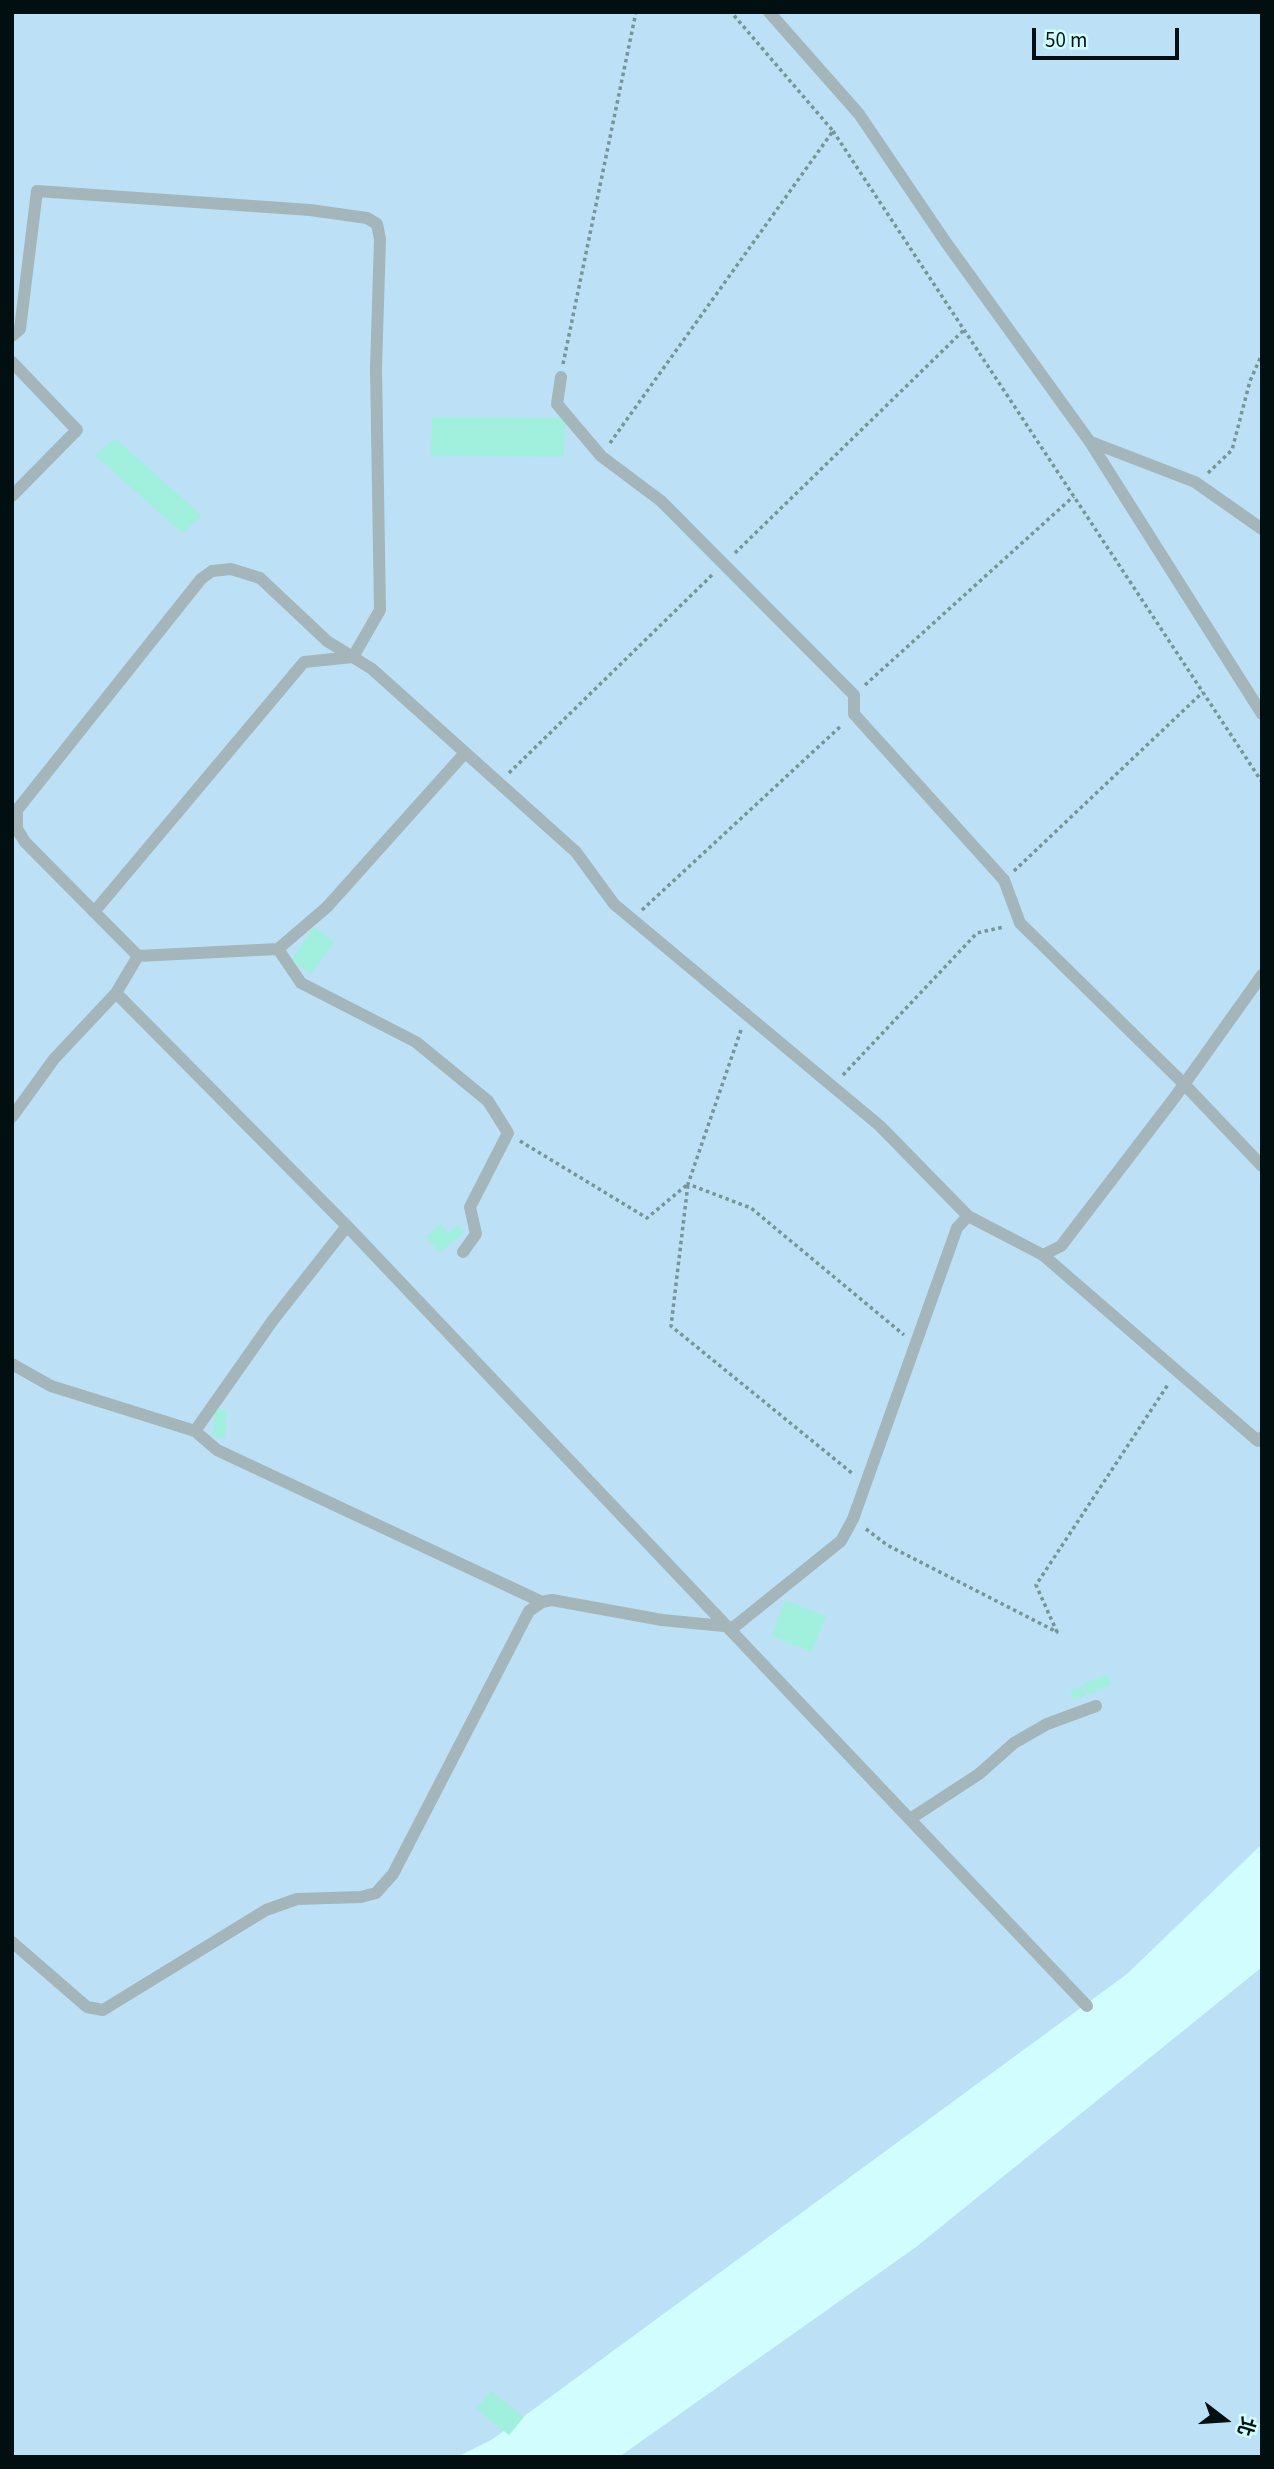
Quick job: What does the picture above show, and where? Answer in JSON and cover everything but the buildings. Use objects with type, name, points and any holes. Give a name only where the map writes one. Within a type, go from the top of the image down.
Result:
[{"type":"lane","points":[[769,12],[859,114],[945,241],[1090,442],[1262,714]]},
{"type":"lane","points":[[12,336],[19,329],[37,191],[310,211],[367,218],[377,224],[380,239],[376,368],[380,610],[354,657]]},
{"type":"lane","points":[[12,362],[77,430],[12,496]]},
{"type":"lane","points":[[561,377],[557,404],[601,456],[661,501],[854,695],[854,714],[1004,880],[1020,923],[1184,1084],[1262,1166]]},
{"type":"lane","points":[[1090,442],[1198,484],[1262,530]]},
{"type":"lane","points":[[464,754],[327,907],[278,949],[138,956],[25,842],[17,829],[17,810],[201,579],[212,571],[231,569],[260,578],[327,641],[372,669],[576,852],[599,887],[632,919],[880,1126],[968,1216],[1044,1255],[1258,1441],[1262,1437]]},
{"type":"lane","points":[[94,912],[304,662],[354,657]]},
{"type":"lane","points":[[278,949],[302,983],[416,1042],[488,1101],[508,1133],[470,1208],[476,1234],[463,1252]]},
{"type":"lane","points":[[12,1116],[54,1059],[116,993],[138,956]]},
{"type":"lane","points":[[1044,1255],[1061,1246],[1184,1084],[1262,975]]},
{"type":"lane","points":[[116,993],[347,1226],[1087,2007]]},
{"type":"lane","points":[[12,1942],[87,2007],[103,2010],[265,1910],[297,1899],[361,1897],[376,1893],[393,1874],[529,1611],[542,1602],[552,1600],[662,1620],[734,1627],[841,1541],[866,1485],[957,1228],[968,1216]]},
{"type":"lane","points":[[195,1431],[273,1320],[347,1226]]},
{"type":"lane","points":[[12,1364],[51,1387],[195,1431],[217,1450],[542,1602]]},
{"type":"lane","points":[[910,1819],[979,1774],[1014,1743],[1047,1724],[1096,1706]]},
{"type":"path","points":[[561,377],[636,12]]},
{"type":"path","points":[[731,12],[833,131],[1262,782]]},
{"type":"path","points":[[601,456],[833,131]]},
{"type":"path","points":[[1198,484],[1232,450],[1250,381],[1262,354]]},
{"type":"path","points":[[854,695],[1074,496]]},
{"type":"path","points":[[1004,880],[1203,692]]},
{"type":"path","points":[[632,919],[854,714]]},
{"type":"path","points":[[832,1086],[977,933],[1020,923]]},
{"type":"path","points":[[746,1014],[688,1184],[671,1326],[866,1485]]},
{"type":"path","points":[[508,1133],[647,1219],[688,1184]]},
{"type":"path","points":[[688,1184],[751,1208],[916,1345]]},
{"type":"path","points":[[853,1519],[887,1545],[1057,1632],[1036,1585],[1177,1371]]},
{"type":"water","points":[[12,12],[1262,12],[1262,1844],[1127,1974],[493,2439],[457,2457],[12,2457]]},
{"type":"water","points":[[1262,1967],[1262,2457],[619,2457],[916,2247]]}]
